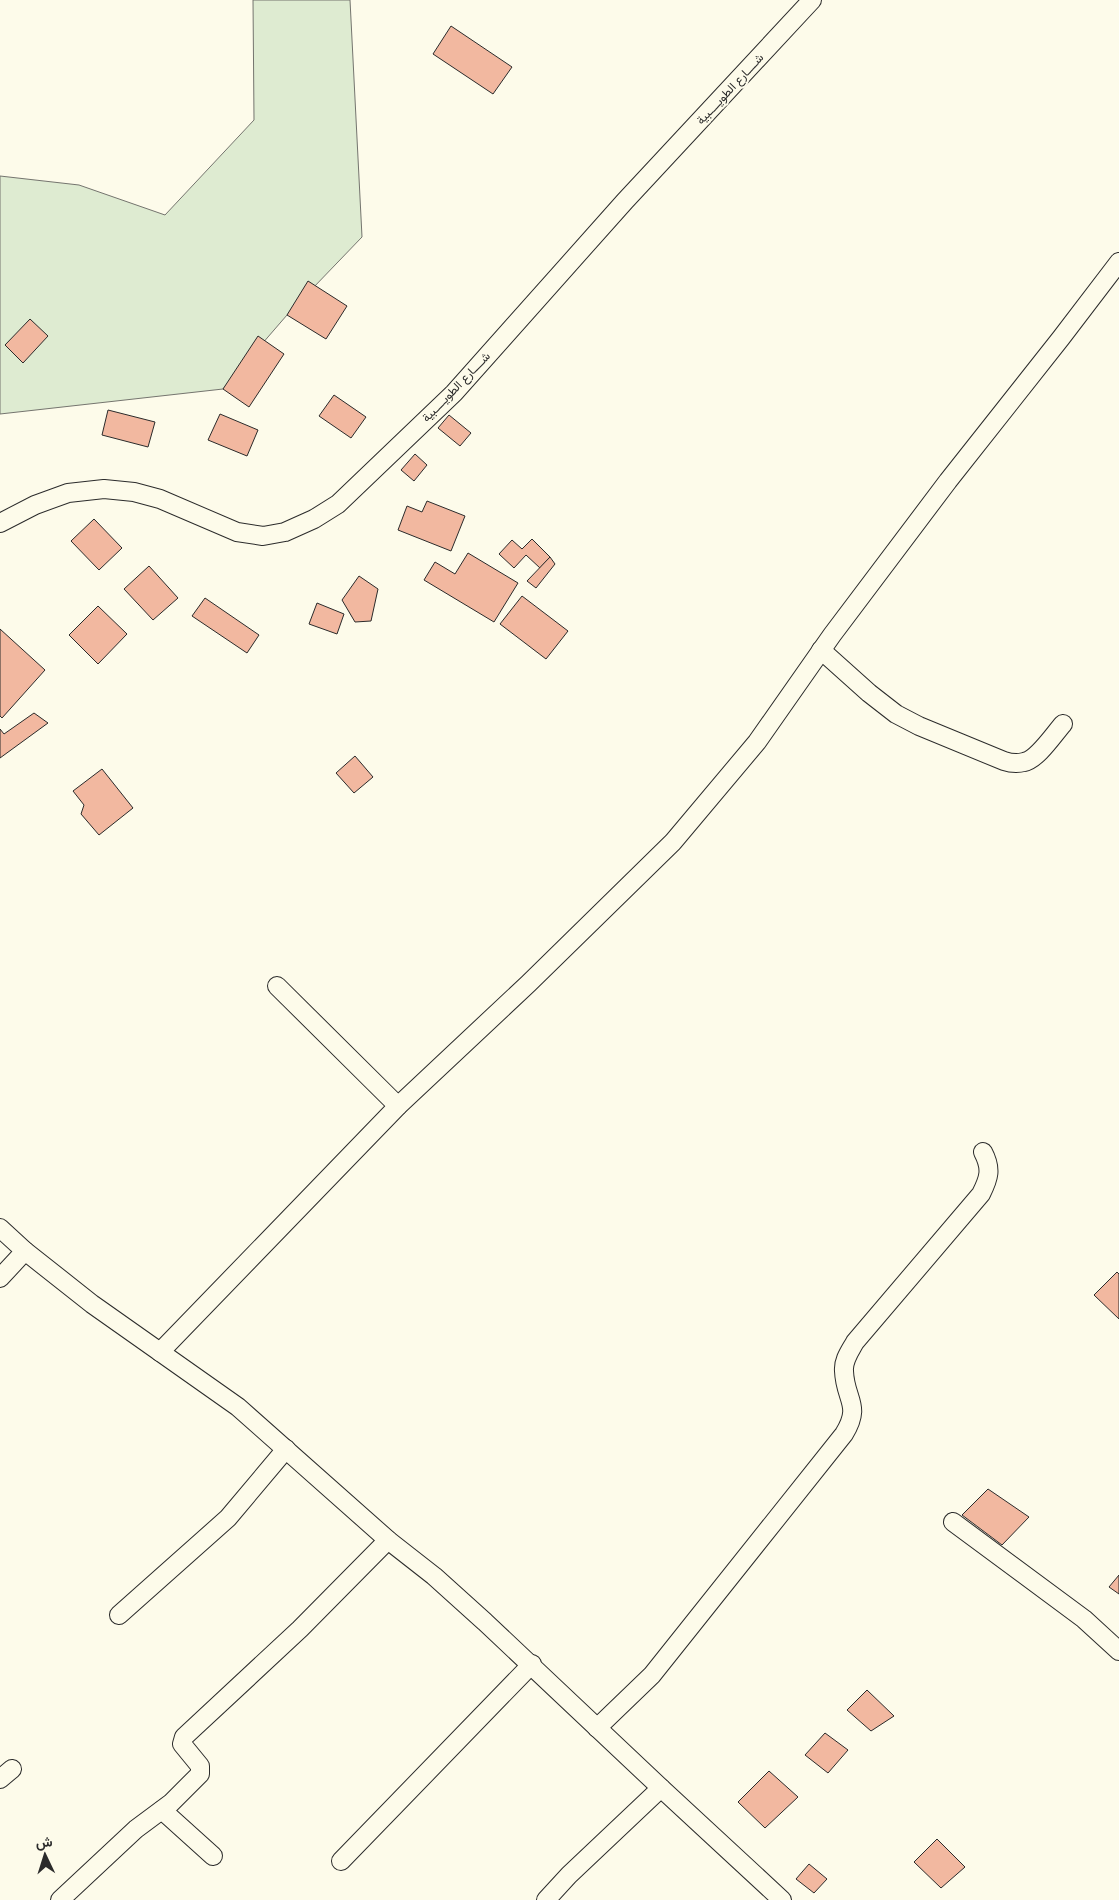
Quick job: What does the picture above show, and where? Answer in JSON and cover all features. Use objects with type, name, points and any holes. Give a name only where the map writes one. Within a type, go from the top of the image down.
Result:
[{"type":"street","name":"شــــارع الطويــــبية","points":[[0,523],[68,493],[104,489],[134,492],[160,499],[237,532],[262,536],[285,532],[314,519],[338,504],[454,393],[586,244],[812,0]]},
{"type":"street","points":[[160,1352],[398,1106],[528,984],[674,842],[757,742],[821,650],[948,481],[1119,262]]},
{"type":"street","points":[[821,650],[869,693],[896,714],[1004,761],[1014,763],[1025,762],[1036,756],[1064,724]]},
{"type":"street","points":[[277,986],[398,1106]]},
{"type":"street","points":[[597,1728],[652,1675],[772,1522],[840,1440],[852,1422],[853,1414],[844,1371],[848,1355],[856,1342],[981,1194],[989,1178],[989,1162],[983,1152]]},
{"type":"street","points":[[0,1228],[25,1251],[92,1304],[238,1407],[388,1540],[434,1576],[532,1664],[597,1728],[782,1900]]},
{"type":"street","points":[[0,1278],[25,1251]]},
{"type":"street","points":[[119,1616],[228,1518],[286,1449]]},
{"type":"street","points":[[953,1522],[1084,1619],[1119,1651]]},
{"type":"street","points":[[60,1900],[136,1829],[162,1810],[200,1774],[200,1766],[182,1744],[184,1737],[300,1629],[388,1540]]},
{"type":"street","points":[[341,1861],[532,1664]]},
{"type":"street","points":[[546,1900],[568,1875],[661,1788]]},
{"type":"street","points":[[162,1810],[213,1856]]},
{"type":"green space","points":[[253,0],[350,0],[362,237],[287,315],[223,389],[0,414],[0,176],[79,185],[165,215],[254,120]]},
{"type":"building","points":[[451,26],[512,67],[493,94],[433,54]]},
{"type":"building","points":[[308,281],[347,306],[326,339],[287,315]]},
{"type":"building","points":[[30,319],[48,336],[23,363],[5,345]]},
{"type":"building","points":[[258,336],[284,354],[249,407],[223,389]]},
{"type":"building","points":[[334,395],[366,417],[351,438],[319,416]]},
{"type":"building","points":[[108,410],[155,422],[148,447],[102,435]]},
{"type":"building","points":[[220,414],[258,430],[247,456],[208,440]]},
{"type":"building","points":[[449,415],[471,433],[460,446],[438,428]]},
{"type":"building","points":[[415,454],[427,465],[414,481],[401,470]]},
{"type":"building","points":[[427,501],[465,516],[451,551],[398,530],[407,506],[422,512]]},
{"type":"building","points":[[94,519],[122,548],[99,570],[71,541]]},
{"type":"building","points":[[532,539],[550,557],[540,568],[526,555],[514,568],[499,554],[512,540],[522,549]]},
{"type":"building","points":[[468,553],[518,583],[494,622],[424,580],[435,562],[455,574]]},
{"type":"building","points":[[550,557],[555,564],[536,588],[527,581]]},
{"type":"building","points":[[149,566],[178,598],[153,620],[124,589]]},
{"type":"building","points":[[359,576],[378,589],[371,621],[355,622],[342,600]]},
{"type":"building","points":[[522,596],[568,631],[546,659],[500,624]]},
{"type":"building","points":[[205,598],[259,635],[247,653],[192,616]]},
{"type":"building","points":[[317,603],[344,614],[337,634],[309,624]]},
{"type":"building","points":[[98,606],[127,634],[98,664],[69,635]]},
{"type":"building","points":[[0,629],[45,670],[2,718],[0,716]]},
{"type":"building","points":[[34,713],[48,723],[0,758],[0,729],[4,734]]},
{"type":"building","points":[[355,756],[373,777],[354,793],[336,773]]},
{"type":"building","points":[[102,769],[133,808],[99,835],[81,814],[84,805],[73,791]]},
{"type":"building","points":[[1117,1272],[1119,1274],[1119,1319],[1094,1295]]},
{"type":"building","points":[[988,1489],[1029,1517],[1002,1545],[962,1515]]},
{"type":"building","points":[[1119,1575],[1119,1594],[1109,1587]]},
{"type":"building","points":[[867,1690],[894,1716],[871,1731],[847,1710]]},
{"type":"building","points":[[825,1733],[848,1750],[828,1773],[805,1755]]},
{"type":"building","points":[[769,1771],[798,1797],[765,1828],[738,1802]]},
{"type":"building","points":[[937,1839],[965,1867],[941,1888],[914,1862]]},
{"type":"building","points":[[809,1864],[827,1879],[814,1893],[796,1879]]}]
